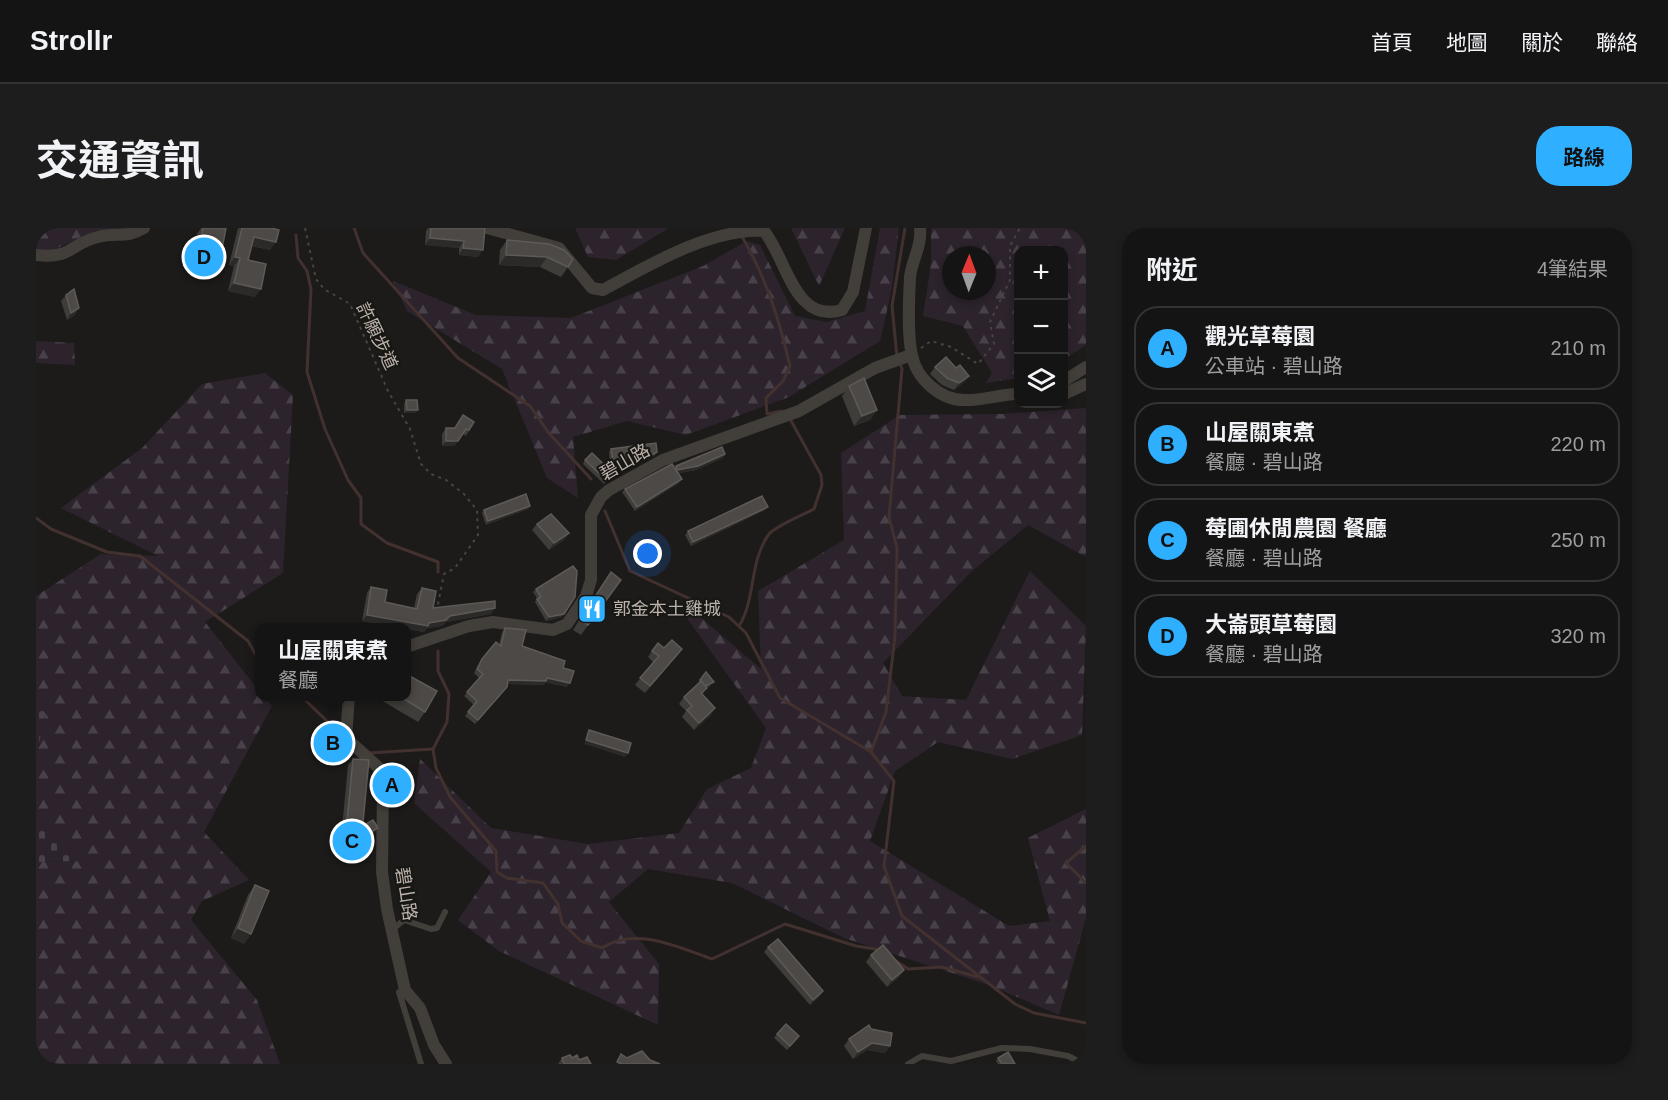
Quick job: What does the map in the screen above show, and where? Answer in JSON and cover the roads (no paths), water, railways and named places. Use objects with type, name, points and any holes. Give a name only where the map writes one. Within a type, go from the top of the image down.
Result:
[{"type":"street","points":[[36,255],[58,257],[98,237],[131,236],[144,228]]},
{"type":"street","points":[[487,228],[559,248],[592,288],[603,290],[681,249],[743,229],[764,231],[780,254],[803,302],[815,311],[830,314],[842,310],[853,292],[866,228]]},
{"type":"street","points":[[920,228],[921,238],[910,275],[911,355],[916,369],[940,395],[964,400],[1014,394]]},
{"type":"street","name":"碧山路","points":[[411,645],[469,626],[493,622],[553,630],[567,624],[586,596],[591,580],[591,515],[601,497],[609,490],[663,460],[799,411],[874,368],[911,355]]},
{"type":"street","points":[[1068,378],[1086,367]]},
{"type":"street","points":[[1068,392],[1086,384]]},
{"type":"street","name":"碧山路","points":[[348,701],[346,738],[379,768],[383,783],[382,872],[405,990],[420,1008],[434,1045],[446,1064]]},
{"type":"lane","points":[[393,929],[404,920],[437,928],[445,912]]},
{"type":"lane","points":[[405,990],[399,992],[421,1064]]},
{"type":"lane","points":[[908,1064],[922,1056],[951,1061],[1012,1048],[1068,1056],[1084,1064]]},
{"type":"waterway","points":[[354,228],[363,253],[458,358],[530,406],[548,432],[591,479]]},
{"type":"waterway","points":[[897,357],[892,306],[905,228]]},
{"type":"waterway","points":[[296,235],[298,258],[307,271],[311,289],[307,372],[325,429],[348,480],[361,498],[361,524],[387,543],[438,562],[438,572]]},
{"type":"waterway","points":[[741,235],[758,267],[771,299],[790,366],[783,381],[766,398],[767,414],[782,411]]},
{"type":"waterway","points":[[871,752],[886,712],[895,636],[897,548],[889,517],[902,369],[900,363]]},
{"type":"waterway","points":[[739,626],[748,604],[758,556],[769,534],[783,524],[814,509],[822,485],[821,475],[790,419]]},
{"type":"waterway","points":[[605,511],[630,571],[729,617],[746,633],[780,698],[871,752],[894,781],[884,866],[902,916],[1015,1004],[1034,1013],[1086,1023]]},
{"type":"waterway","points":[[36,518],[51,529],[107,552],[140,556],[248,641],[255,653]]},
{"type":"waterway","points":[[438,651],[438,671],[449,694],[447,722],[433,749],[436,768],[450,797],[496,851],[497,872],[507,878],[543,883],[558,904],[562,923],[581,941],[602,948],[628,939],[657,941],[712,959],[785,924],[856,946],[881,950]]},
{"type":"waterway","points":[[306,701],[330,724],[333,744],[351,750]]},
{"type":"waterway","points":[[369,753],[433,749]]},
{"type":"waterway","points":[[1086,846],[1066,863],[1086,883]]},
{"type":"waterway","points":[[896,961],[908,969],[942,967],[978,977]]},
{"type":"place","name":"大崙頭草莓園","points":[[204,257]]},
{"type":"place","name":"郭金本土雞城","points":[[592,609]]},
{"type":"place","name":"山屋關東煮","points":[[333,743]]},
{"type":"place","name":"觀光草莓園","points":[[392,785]]},
{"type":"place","name":"莓圃休閒農園 餐廳","points":[[352,841]]}]
